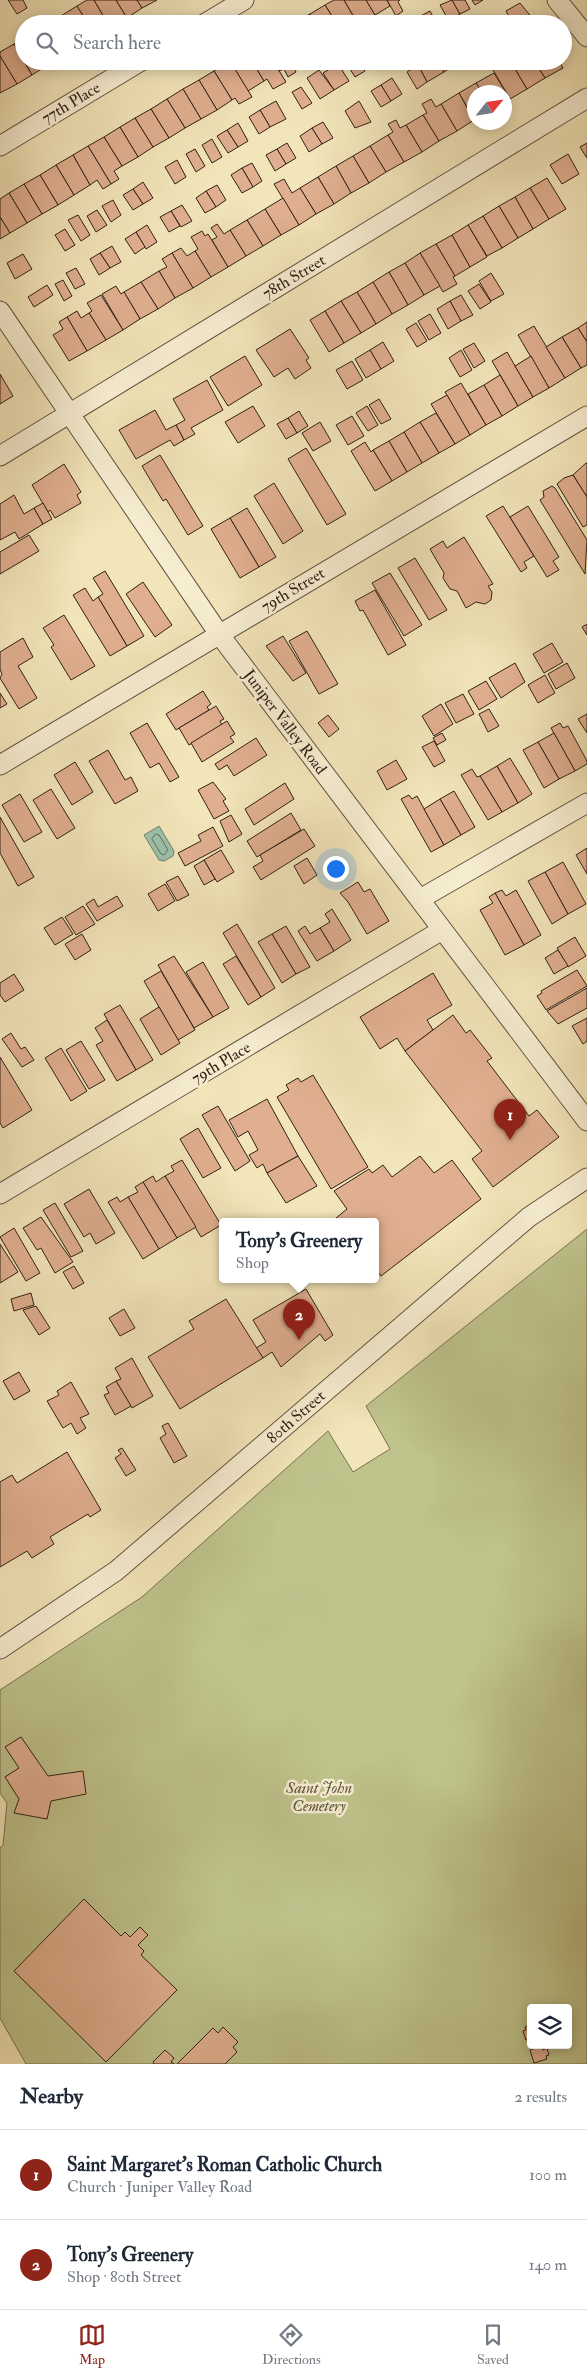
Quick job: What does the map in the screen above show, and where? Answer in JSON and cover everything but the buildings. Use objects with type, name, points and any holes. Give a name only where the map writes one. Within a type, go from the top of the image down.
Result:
[{"type":"street","points":[[219,15],[244,0]]},
{"type":"street","points":[[557,0],[569,15]]},
{"type":"street","points":[[572,18],[587,37]]},
{"type":"street","name":"77th Place","points":[[0,146],[127,70]]},
{"type":"street","name":"78th Street","points":[[0,456],[587,98]]},
{"type":"street","name":"Juniper Valley Road","points":[[0,311],[219,634],[587,1121]]},
{"type":"street","name":"79th Street","points":[[0,765],[587,416]]},
{"type":"street","points":[[420,899],[587,803]]},
{"type":"street","name":"79th Place","points":[[0,1194],[442,930]]},
{"type":"street","name":"80th Street","points":[[0,1649],[116,1571],[529,1217],[587,1178]]},
{"type":"green space","name":"Saint John Cemetery","points":[[587,1229],[587,2064],[26,2064],[0,2018],[0,1848],[3,1845],[7,1803],[0,1793],[0,1690],[142,1597],[328,1431],[353,1472],[390,1449],[366,1406]]},
{"type":"water","points":[[159,826],[174,851],[173,856],[164,861],[159,860],[144,835]]},
{"type":"place","name":"Saint Margaret's Roman Catholic Church","points":[[510,1140]]},
{"type":"place","name":"Tony’s Greenery","points":[[299,1340]]}]
